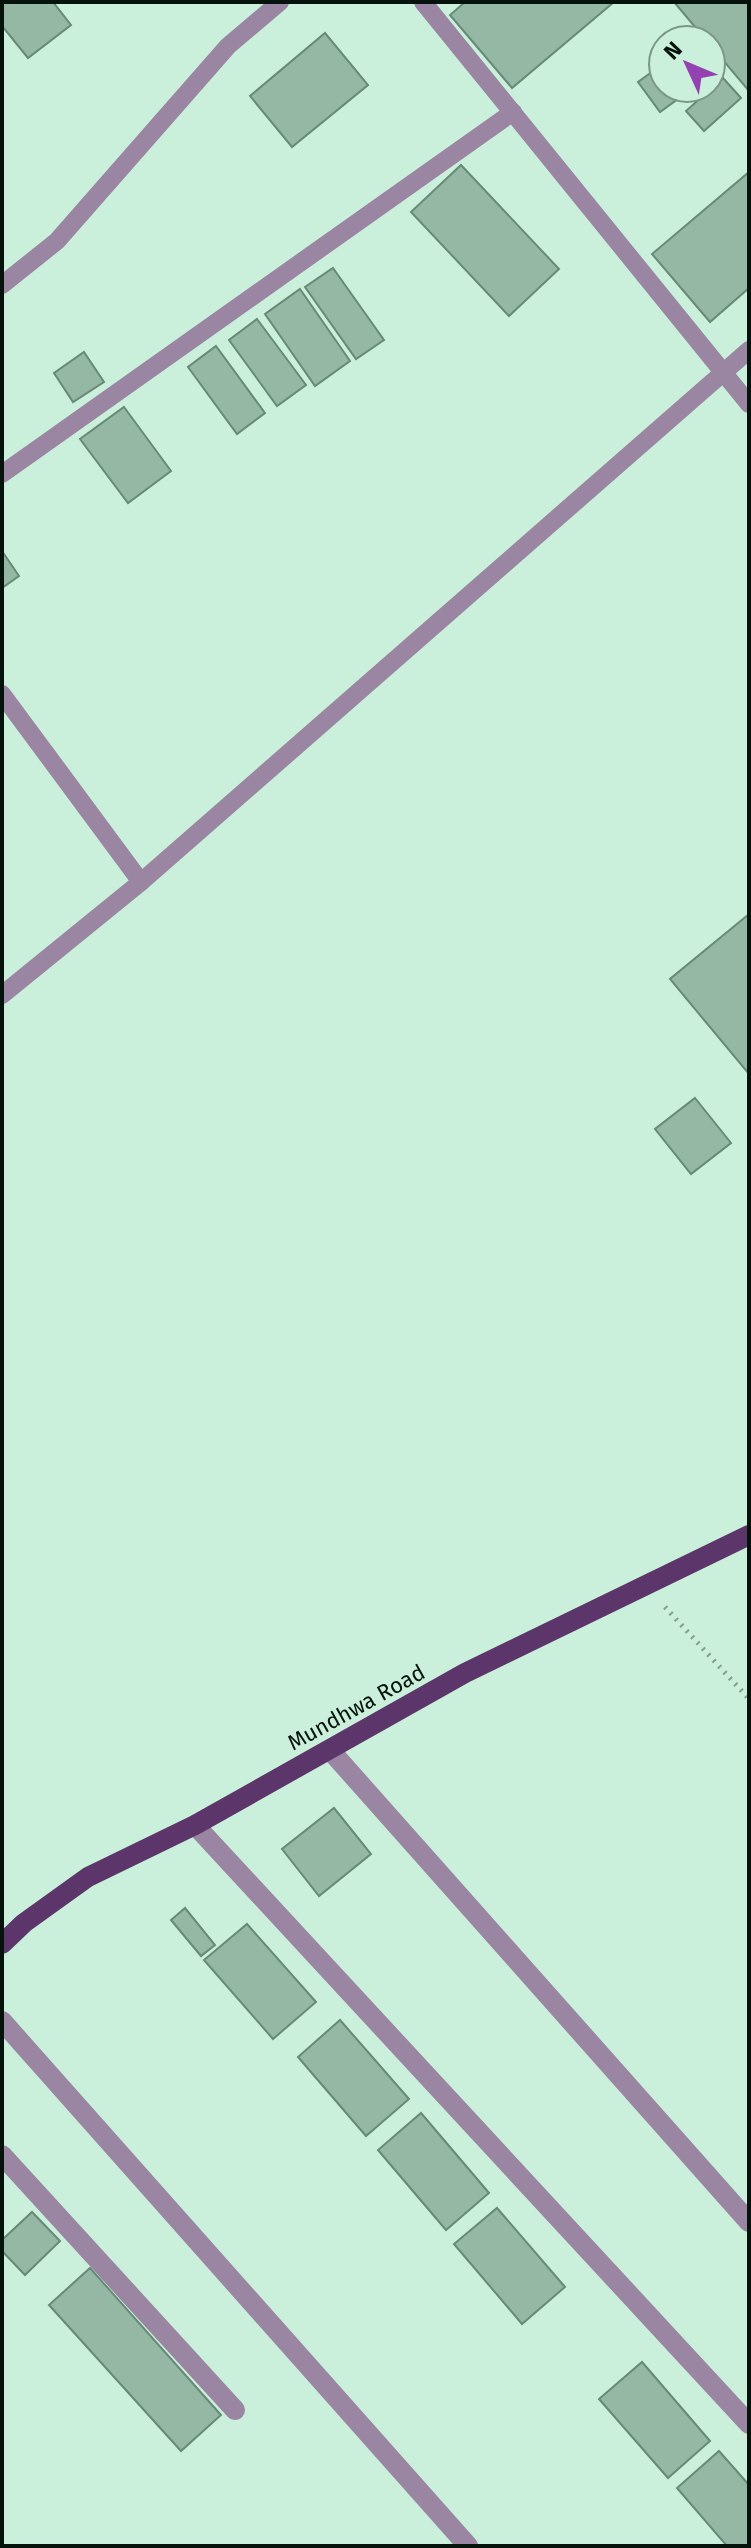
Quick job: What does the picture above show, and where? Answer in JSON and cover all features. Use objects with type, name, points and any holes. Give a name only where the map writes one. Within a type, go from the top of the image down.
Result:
[{"type":"main road","name":"Mundhwa Road","points":[[2,1944],[24,1923],[88,1877],[195,1825],[465,1673],[749,1535]]},
{"type":"street","points":[[330,1750],[749,2222]]},
{"type":"street","points":[[195,1825],[749,2424]]},
{"type":"street","points":[[2,2021],[468,2546]]},
{"type":"street","points":[[2,2155],[235,2410]]},
{"type":"lane","points":[[2,285],[57,241],[228,46],[280,2]]},
{"type":"lane","points":[[423,2],[749,404]]},
{"type":"lane","points":[[2,474],[513,112]]},
{"type":"lane","points":[[2,995],[141,882],[749,350]]},
{"type":"lane","points":[[2,694],[141,882]]},
{"type":"path","points":[[645,1586],[749,1699]]},
{"type":"building","points":[[2,2],[53,2],[71,25],[28,58],[2,26]]},
{"type":"building","points":[[465,2],[614,2],[512,88],[450,15]]},
{"type":"building","points":[[674,2],[749,2],[749,91],[727,65],[727,24],[693,24]]},
{"type":"building","points":[[325,33],[368,85],[292,147],[250,96]]},
{"type":"building","points":[[647,76],[647,94],[638,82]]},
{"type":"building","points":[[727,82],[741,98],[704,131],[686,111],[694,104],[727,104]]},
{"type":"building","points":[[654,104],[671,104],[660,112]]},
{"type":"building","points":[[461,165],[559,269],[509,316],[411,212]]},
{"type":"building","points":[[749,172],[749,288],[710,322],[652,254]]},
{"type":"building","points":[[333,268],[384,340],[356,359],[305,287]]},
{"type":"building","points":[[300,289],[350,361],[315,386],[265,314]]},
{"type":"building","points":[[257,319],[306,385],[277,406],[229,340]]},
{"type":"building","points":[[216,346],[265,413],[237,434],[188,367]]},
{"type":"building","points":[[84,352],[104,382],[73,402],[54,373]]},
{"type":"building","points":[[124,407],[171,471],[128,503],[80,439]]},
{"type":"building","points":[[2,551],[19,576],[2,588]]},
{"type":"building","points":[[749,914],[749,1074],[670,979]]},
{"type":"building","points":[[695,1098],[731,1143],[691,1174],[655,1129]]},
{"type":"building","points":[[334,1808],[371,1854],[319,1896],[282,1849]]},
{"type":"building","points":[[185,1908],[215,1945],[201,1956],[171,1920]]},
{"type":"building","points":[[247,1924],[316,2002],[273,2039],[204,1960]]},
{"type":"building","points":[[340,2020],[409,2099],[366,2136],[298,2057]]},
{"type":"building","points":[[421,2113],[489,2193],[446,2230],[378,2150]]},
{"type":"building","points":[[497,2208],[565,2287],[522,2324],[454,2244]]},
{"type":"building","points":[[32,2212],[60,2241],[25,2275],[2,2251],[2,2240]]},
{"type":"building","points":[[90,2268],[221,2415],[181,2451],[49,2305]]},
{"type":"building","points":[[642,2362],[710,2441],[668,2478],[599,2399]]},
{"type":"building","points":[[719,2451],[749,2485],[749,2546],[727,2546],[677,2488]]}]
